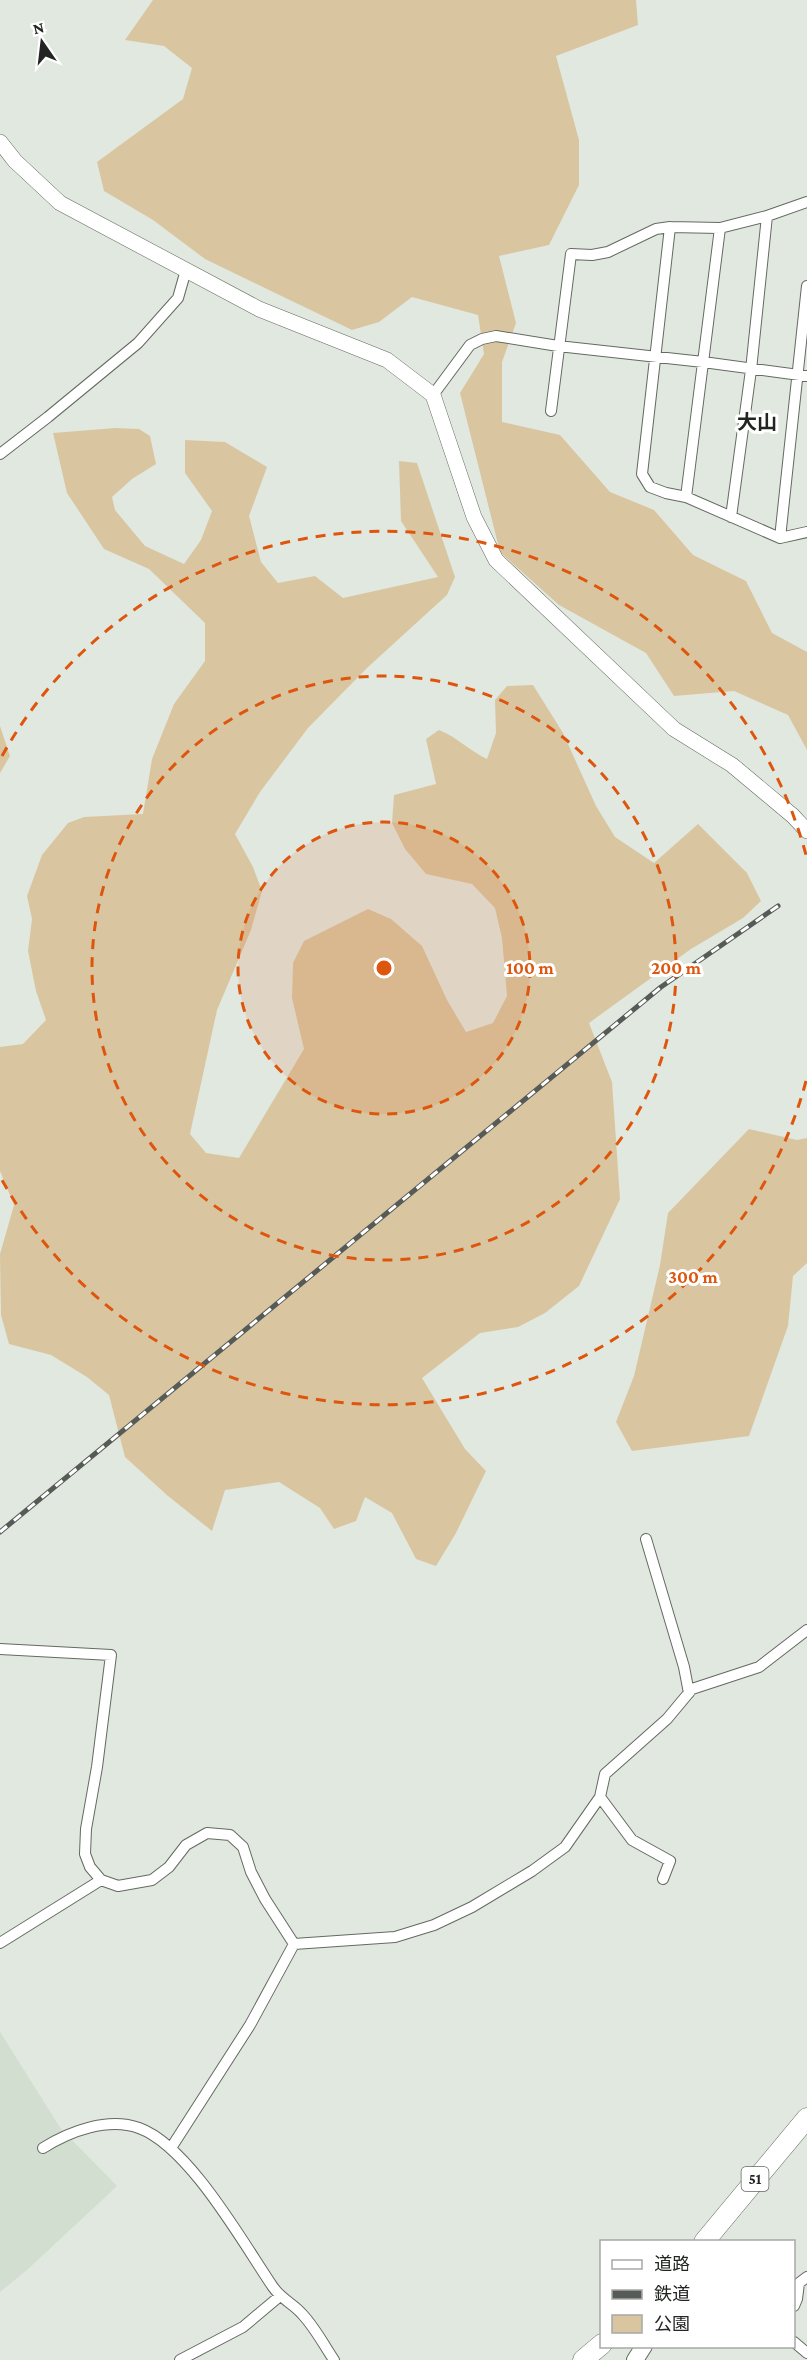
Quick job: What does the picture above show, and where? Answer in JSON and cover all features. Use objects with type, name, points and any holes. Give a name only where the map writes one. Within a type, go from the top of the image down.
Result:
[{"type":"highway","name":"51","points":[[705,2240],[807,2118]]},
{"type":"highway","points":[[583,2360],[600,2346]]},
{"type":"street","points":[[0,142],[15,161],[60,203],[259,309],[387,360],[433,395],[474,517],[496,560],[674,729],[732,765],[794,816],[807,831]]},
{"type":"street","points":[[551,411],[571,254],[592,255],[608,252],[656,229],[720,228],[767,216],[807,202]]},
{"type":"street","points":[[731,517],[751,370],[767,216]]},
{"type":"street","points":[[670,227],[642,474],[650,487],[666,494],[686,497],[780,538],[807,532]]},
{"type":"street","points":[[686,497],[720,228]]},
{"type":"street","points":[[0,454],[138,343],[178,298],[186,270]]},
{"type":"street","points":[[780,538],[802,376],[807,286]]},
{"type":"street","points":[[433,395],[470,345],[496,336],[558,346],[703,362],[802,376]]},
{"type":"street","points":[[646,1539],[684,1667],[689,1693]]},
{"type":"street","points":[[294,1944],[395,1937],[434,1925],[472,1907],[566,1847],[600,1797],[605,1774],[666,1719],[692,1689],[759,1666],[807,1630]]},
{"type":"street","points":[[0,1649],[111,1655],[85,1846],[85,1854],[90,1867],[101,1880],[118,1886],[152,1880],[169,1867],[186,1845],[207,1833],[230,1834],[243,1847],[251,1872],[265,1899],[294,1944]]},
{"type":"street","points":[[600,1797],[632,1840],[670,1861],[663,1878]]},
{"type":"street","points":[[0,1943],[101,1880]]},
{"type":"street","points":[[171,2148],[250,2025],[294,1944]]},
{"type":"street","points":[[43,2148],[53,2141],[87,2128],[115,2123],[140,2128],[171,2148],[205,2187],[280,2296],[304,2315],[334,2360]]},
{"type":"street","points":[[795,2304],[799,2283],[807,2277]]},
{"type":"street","points":[[180,2360],[243,2327],[280,2296]]},
{"type":"street","points":[[795,2343],[807,2353]]},
{"type":"shaded area","points":[[0,2032],[61,2129],[117,2186],[0,2292]]},
{"type":"green space","points":[[153,0],[636,0],[638,25],[556,56],[579,140],[579,185],[549,245],[499,256],[516,323],[502,362],[502,422],[560,435],[610,492],[654,510],[693,555],[746,581],[772,633],[807,652],[807,750],[788,715],[734,691],[674,696],[646,653],[559,605],[500,552],[460,393],[484,354],[478,315],[412,297],[379,322],[352,330],[205,259],[153,220],[104,191],[97,162],[183,99],[192,68],[164,46],[125,40]]},
{"type":"green space","points":[[115,428],[139,429],[150,436],[156,464],[132,479],[112,497],[115,510],[145,546],[184,564],[201,540],[212,511],[185,473],[185,440],[225,442],[267,467],[249,516],[261,562],[278,583],[315,576],[343,598],[438,577],[401,521],[399,461],[417,463],[455,577],[447,595],[367,668],[308,728],[260,792],[235,834],[253,867],[262,891],[251,930],[217,1010],[190,1134],[206,1153],[239,1158],[304,1049],[292,998],[293,963],[304,941],[368,909],[391,919],[422,946],[447,1000],[466,1032],[493,1023],[507,996],[502,938],[495,908],[472,884],[426,874],[405,849],[392,823],[394,795],[436,784],[426,739],[439,730],[487,759],[496,733],[495,700],[507,686],[533,685],[563,733],[596,806],[615,837],[654,863],[698,824],[747,873],[761,901],[743,918],[691,949],[589,1023],[612,1082],[620,1199],[579,1286],[545,1313],[518,1327],[480,1333],[422,1378],[465,1449],[486,1471],[456,1533],[436,1566],[416,1559],[392,1513],[365,1497],[356,1521],[334,1529],[320,1508],[279,1482],[225,1490],[212,1531],[168,1496],[125,1457],[109,1395],[87,1377],[51,1355],[9,1344],[1,1315],[0,1254],[14,1205],[0,1171],[0,1047],[23,1044],[46,1020],[36,991],[28,951],[32,919],[27,896],[42,855],[68,823],[84,817],[143,814],[152,759],[174,704],[205,661],[205,623],[149,569],[104,549],[67,493],[53,433]]},
{"type":"green space","points":[[0,726],[10,756],[0,773]]},
{"type":"green space","points":[[749,1129],[797,1140],[807,1138],[807,1263],[793,1276],[788,1326],[749,1436],[632,1451],[616,1422],[634,1376],[660,1265],[668,1213]]},
{"type":"railway","points":[[0,1532],[661,987],[778,906]]},
{"type":"district","name":"大山","points":[[757,422]]}]
